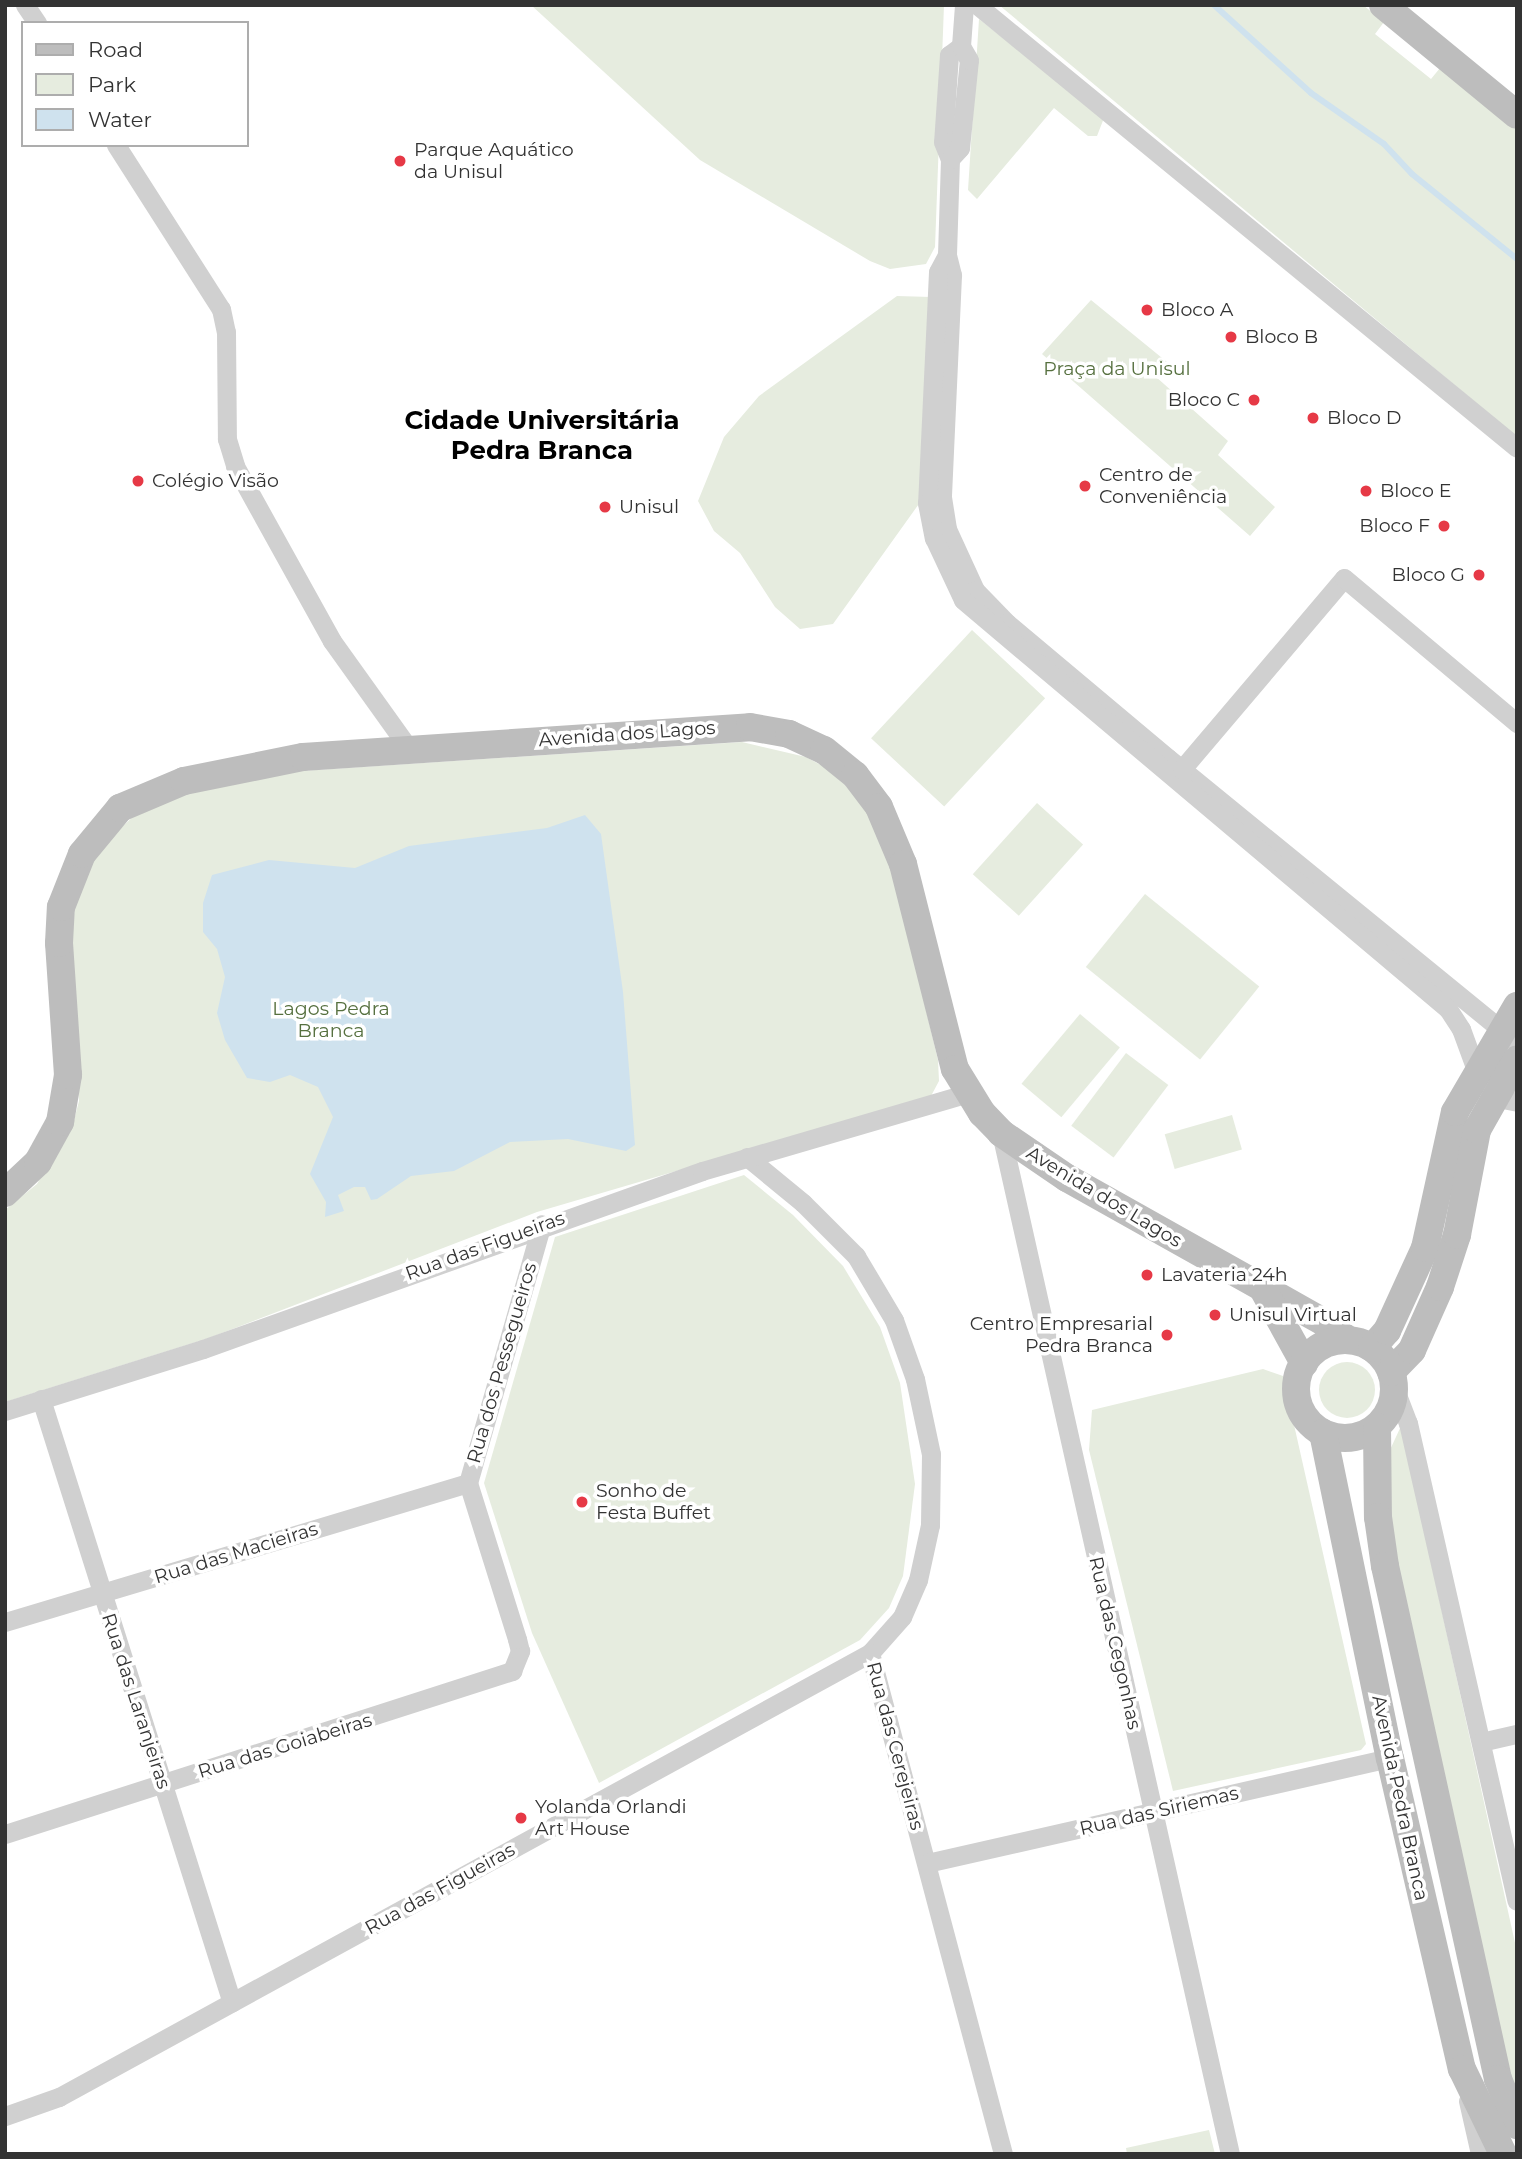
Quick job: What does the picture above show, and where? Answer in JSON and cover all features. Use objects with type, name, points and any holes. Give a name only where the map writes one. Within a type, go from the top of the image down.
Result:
[{"type":"main road","points":[[1383,5],[1516,113]]},
{"type":"main road","name":"Avenida dos Lagos","points":[[5,1193],[38,1162],[63,1111],[68,1075],[59,943],[61,907],[70,878],[97,832],[120,808],[184,781],[303,757],[408,747],[750,726],[789,734],[824,750],[855,775],[893,835],[949,1052],[969,1093],[1001,1133],[1066,1178],[1360,1344]]},
{"type":"main road","points":[[1517,1006],[1509,1036],[1476,1070],[1448,1134],[1425,1248],[1388,1331],[1360,1344],[1323,1346],[1304,1363],[1296,1389],[1298,1402],[1303,1415],[1324,1433],[1351,1438],[1377,1427],[1387,1415],[1393,1379],[1412,1350],[1449,1263],[1477,1130],[1504,1100],[1517,1059]]},
{"type":"main road","points":[[1263,1289],[1304,1363]]},
{"type":"main road","points":[[1360,1344],[1393,1379]]},
{"type":"main road","name":"Avenida Pedra Branca","points":[[1377,1427],[1378,1517],[1385,1566],[1497,2079],[1517,2124]]},
{"type":"main road","name":"Avenida Pedra Branca","points":[[1324,1433],[1390,1758],[1462,2069],[1503,2154]]},
{"type":"street","points":[[25,5],[36,21]]},
{"type":"street","points":[[964,5],[961,46],[949,55],[943,142],[950,159],[947,256],[952,275],[942,497],[947,530],[975,590],[1007,622],[1182,769],[1509,1036]]},
{"type":"street","points":[[977,5],[1517,448]]},
{"type":"street","points":[[117,147],[221,309],[226,332],[227,439],[234,466],[332,640],[408,747]]},
{"type":"street","points":[[947,256],[938,272],[927,503],[934,538],[962,600],[1447,1009],[1461,1029],[1476,1070]]},
{"type":"street","points":[[1182,769],[1344,578],[1517,723]]},
{"type":"street","name":"Rua das Figueiras","points":[[5,1411],[203,1349],[542,1224],[747,1157],[969,1093]]},
{"type":"street","name":"Rua das Cegonhas","points":[[1001,1133],[1230,2154]]},
{"type":"street","name":"Rua das Cerejeiras","points":[[747,1157],[803,1203],[856,1256],[894,1320],[915,1379],[931,1454],[930,1525],[918,1580],[902,1616],[870,1653],[1003,2154]]},
{"type":"street","name":"Rua dos Pessegueiros","points":[[517,1662],[517,1639],[468,1483],[542,1224]]},
{"type":"street","points":[[1393,1379],[1408,1423],[1517,1901]]},
{"type":"street","name":"Rua das Laranjeiras","points":[[41,1399],[232,2004]]},
{"type":"street","name":"Rua das Macieiras","points":[[5,1622],[468,1483]]},
{"type":"street","name":"Rua das Figueiras","points":[[5,2116],[59,2097],[870,1653]]},
{"type":"street","name":"Rua das Goiabeiras","points":[[5,1834],[503,1678],[517,1662]]},
{"type":"street","points":[[1481,1742],[1517,1734]]},
{"type":"street","name":"Rua das Siriemas","points":[[927,1863],[1390,1758]]},
{"type":"street","points":[[1462,2069],[1480,2154]]},
{"type":"green space","points":[[531,5],[944,5],[935,247],[926,264],[890,269],[870,261],[700,160]]},
{"type":"green space","points":[[999,5],[1363,5],[1384,22],[1375,34],[1431,79],[1440,68],[1517,129],[1517,437]]},
{"type":"green space","points":[[979,19],[1104,118],[1097,136],[1088,136],[1054,108],[977,199],[968,190]]},
{"type":"green space","points":[[897,296],[931,297],[921,501],[833,624],[800,629],[775,607],[740,553],[714,531],[698,501],[724,437],[759,396]]},
{"type":"green space","name":"Praça da Unisul","points":[[1091,300],[1167,362],[1155,376],[1228,441],[1218,455],[1275,507],[1250,536],[1042,354]]},
{"type":"green space","points":[[972,630],[1045,698],[944,806],[871,738]]},
{"type":"green space","name":"Lagos Pedra Branca","points":[[742,742],[806,757],[832,771],[869,811],[891,865],[938,1060],[939,1081],[931,1096],[537,1212],[209,1338],[5,1402],[5,1210],[37,1184],[73,1124],[79,1101],[71,956],[75,902],[92,855],[138,812],[171,797],[286,772]]},
{"type":"green space","points":[[1037,803],[1083,844],[1019,916],[973,874]]},
{"type":"green space","points":[[1145,894],[1259,987],[1200,1060],[1086,967]]},
{"type":"green space","points":[[1080,1014],[1120,1047],[1061,1117],[1022,1084]]},
{"type":"green space","points":[[1126,1053],[1168,1085],[1114,1158],[1071,1126]]},
{"type":"green space","points":[[1232,1115],[1242,1150],[1175,1169],[1165,1134]]},
{"type":"green space","points":[[744,1175],[793,1215],[843,1266],[880,1327],[900,1383],[915,1484],[903,1576],[889,1608],[860,1640],[599,1783],[532,1633],[484,1483],[555,1237]]},
{"type":"green space","points":[[1342,1362],[1352,1362],[1367,1370],[1373,1379],[1373,1401],[1367,1410],[1352,1418],[1342,1418],[1324,1406],[1319,1395],[1319,1385],[1331,1367]]},
{"type":"green space","points":[[1263,1369],[1283,1376],[1366,1744],[1361,1750],[1173,1791],[1089,1450],[1092,1410]]},
{"type":"green space","points":[[1401,1426],[1517,1952],[1517,2091],[1509,2074],[1387,1523],[1384,1463]]},
{"type":"green space","points":[[1209,2130],[1215,2154],[1127,2154],[1126,2148]]},
{"type":"water","points":[[585,815],[601,834],[623,992],[635,1145],[626,1151],[568,1139],[510,1142],[454,1171],[411,1176],[377,1199],[371,1200],[365,1187],[354,1187],[338,1195],[344,1211],[325,1217],[326,1202],[310,1174],[333,1117],[318,1087],[290,1075],[270,1082],[247,1078],[225,1040],[217,1013],[225,977],[217,949],[203,932],[203,903],[212,875],[269,860],[355,868],[409,846],[547,828]]},
{"type":"waterway","points":[[1214,5],[1311,93],[1384,144],[1412,174],[1517,259]]},
{"type":"place","name":"Parque Aquático da Unisul","points":[[400,161]]},
{"type":"place","name":"Bloco A","points":[[1147,310]]},
{"type":"place","name":"Bloco B","points":[[1231,337]]},
{"type":"place","name":"Bloco C","points":[[1254,400]]},
{"type":"place","name":"Bloco D","points":[[1313,418]]},
{"type":"place","name":"Colégio Visão","points":[[138,481]]},
{"type":"place","name":"Centro de Conveniência","points":[[1085,486]]},
{"type":"place","name":"Bloco E","points":[[1366,491]]},
{"type":"place","name":"Unisul","points":[[605,507]]},
{"type":"place","name":"Bloco F","points":[[1444,526]]},
{"type":"place","name":"Bloco G","points":[[1479,575]]},
{"type":"place","name":"Lavateria 24h","points":[[1147,1275]]},
{"type":"place","name":"Unisul Virtual","points":[[1215,1315]]},
{"type":"place","name":"Centro Empresarial Pedra Branca","points":[[1167,1335]]},
{"type":"place","name":"Sonho de Festa Buffet","points":[[582,1502]]},
{"type":"place","name":"Yolanda Orlandi Art House","points":[[521,1818]]},
{"type":"district","name":"Cidade Universitária Pedra Branca","points":[[542,436]]}]
